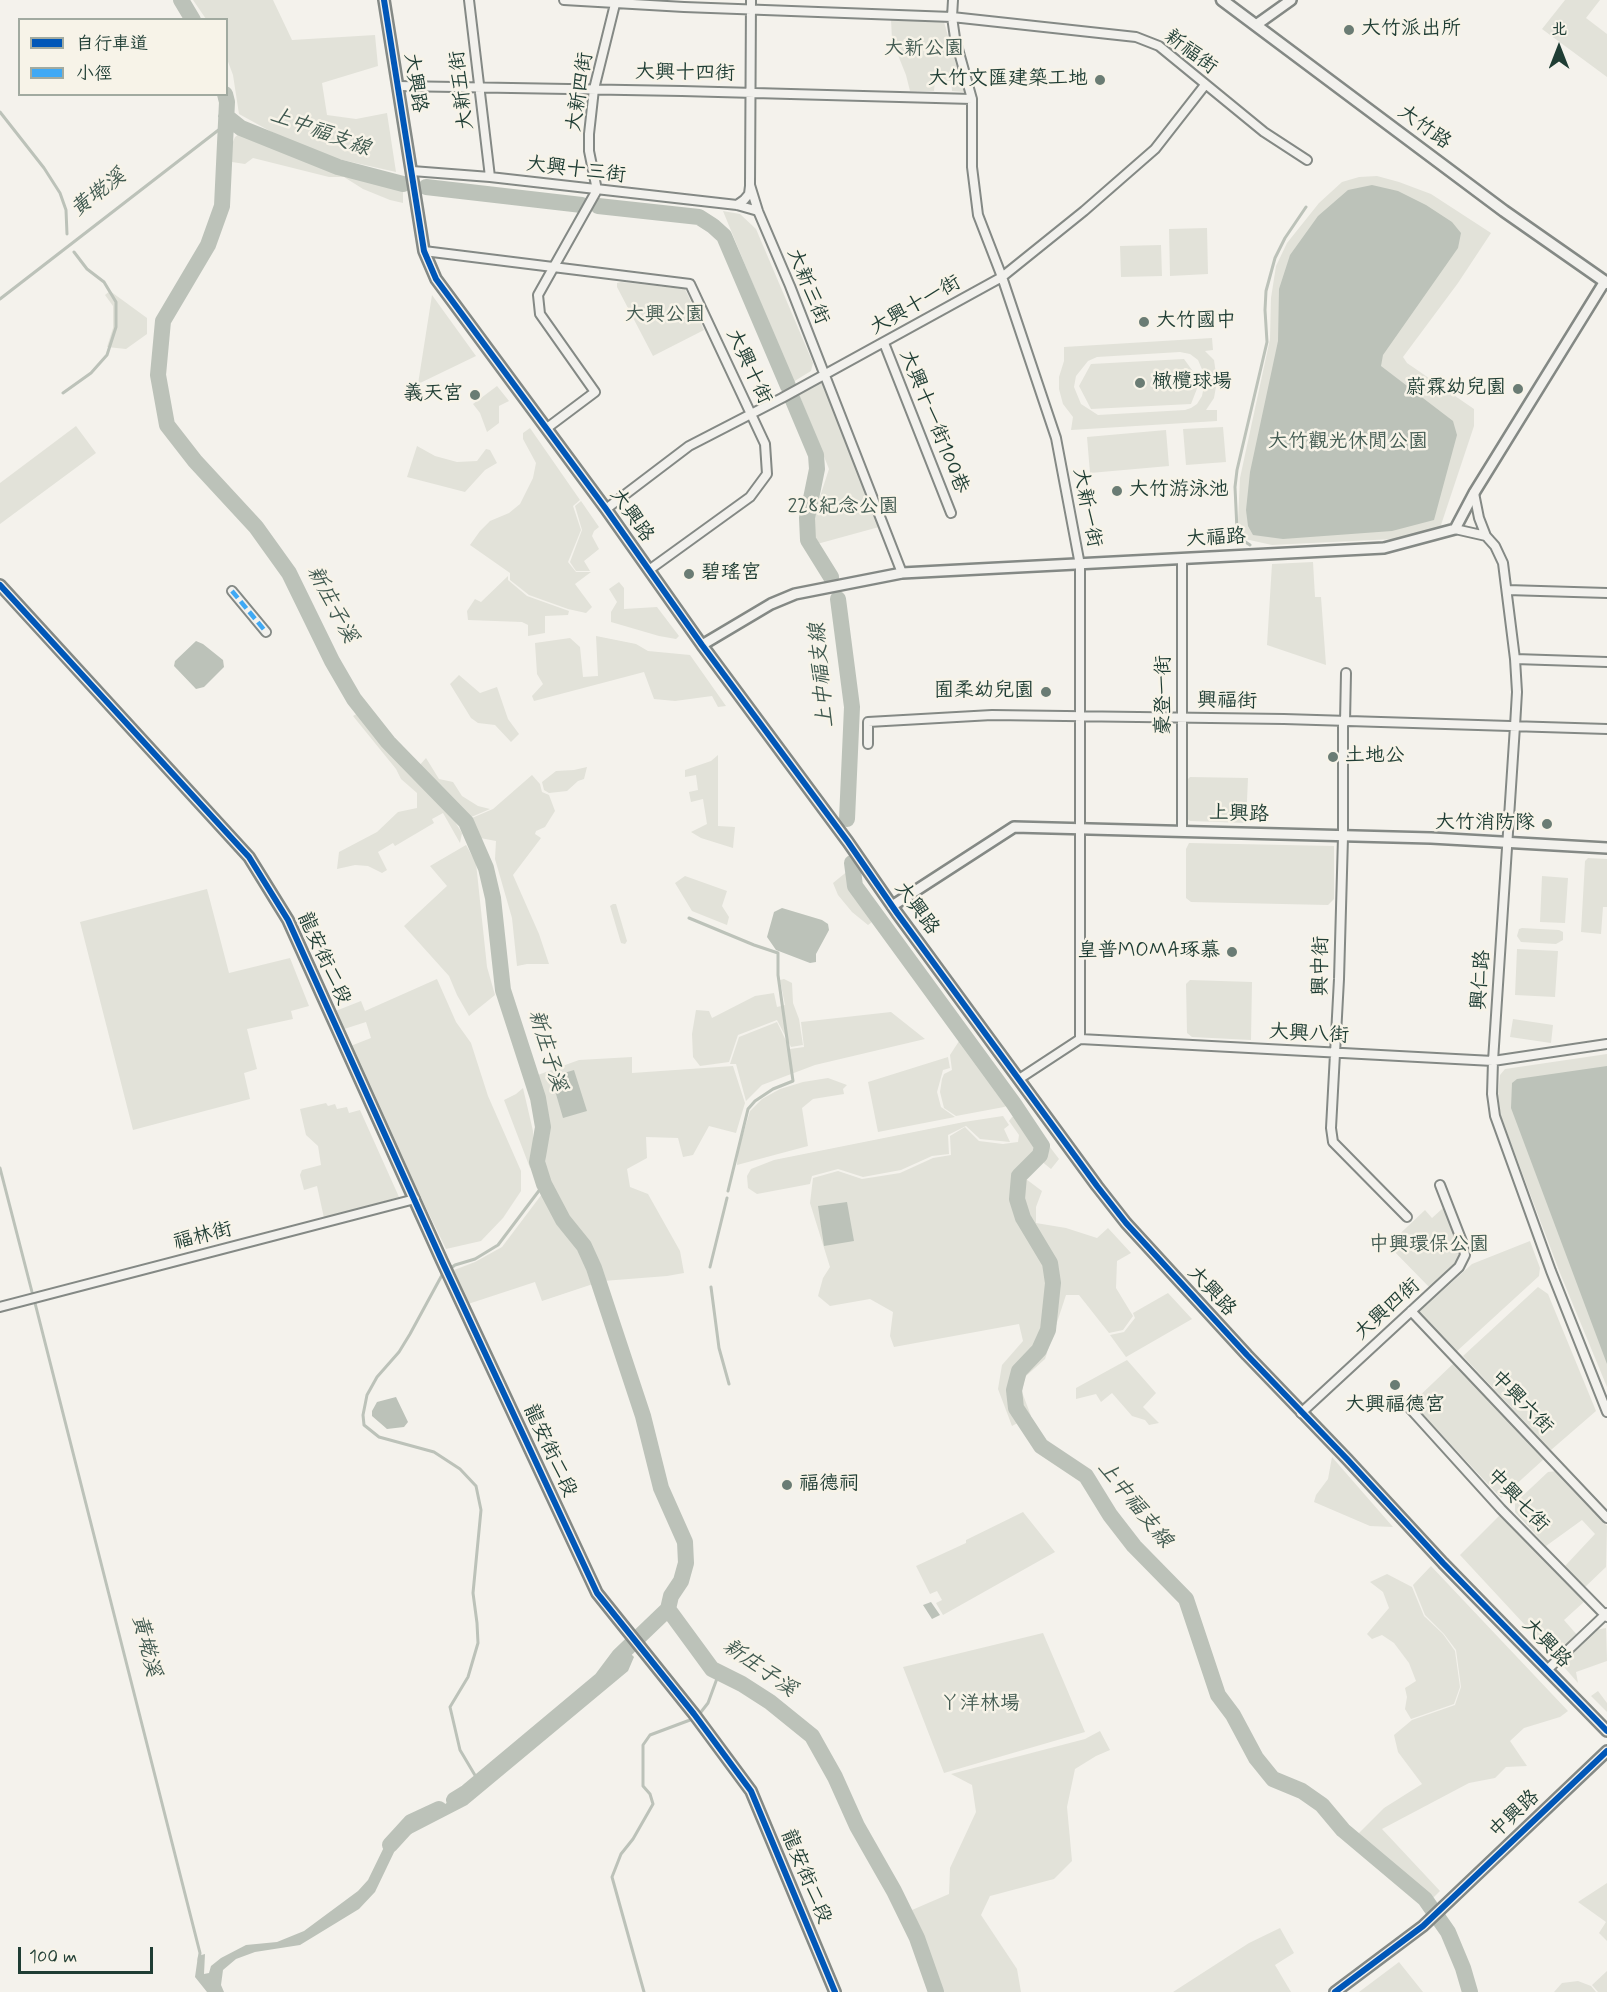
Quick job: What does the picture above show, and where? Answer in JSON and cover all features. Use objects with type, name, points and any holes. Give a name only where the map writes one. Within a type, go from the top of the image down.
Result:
[{"type":"main road","name":"大竹路","points":[[1222,0],[1504,211],[1606,281]]},
{"type":"street","name":"大興路","points":[[384,0],[424,251],[436,279],[606,509],[892,906],[1132,1231],[1443,1563],[1607,1731]]},
{"type":"street","name":"大新五街","points":[[469,0],[490,177]]},
{"type":"street","name":"新福街","points":[[564,0],[952,17],[1136,37],[1159,46],[1264,132],[1307,160]]},
{"type":"street","name":"大新三街","points":[[751,0],[750,185],[758,211],[825,374],[902,573]]},
{"type":"street","name":"大新一街","points":[[953,0],[952,17],[955,38],[972,99],[972,167],[978,215],[1002,277],[1056,438],[1080,565],[1080,1039]]},
{"type":"street","points":[[1256,26],[1292,0]]},
{"type":"street","name":"大新四街","points":[[597,190],[589,151],[589,134],[594,89],[615,2]]},
{"type":"street","name":"大興十一街","points":[[606,509],[689,446],[884,343],[1002,277],[1084,211],[1155,149],[1205,85]]},
{"type":"street","name":"大興十四街","points":[[398,86],[750,92],[972,99]]},
{"type":"street","name":"大興十三街","points":[[412,171],[490,177],[737,205],[758,211]]},
{"type":"street","points":[[737,205],[749,194],[750,185]]},
{"type":"street","points":[[547,428],[595,392],[540,314],[538,295],[597,190]]},
{"type":"street","name":"大興十街","points":[[424,251],[690,284],[765,444],[767,474],[750,497],[649,570]]},
{"type":"street","points":[[1486,536],[1455,529],[1474,493],[1606,281]]},
{"type":"street","name":"大興十一街100巷","points":[[884,343],[951,513]]},
{"type":"street","name":"興仁路","points":[[1474,493],[1479,518],[1486,536],[1495,546],[1503,563],[1517,692],[1493,1061],[1492,1094],[1495,1116],[1551,1271],[1607,1412]]},
{"type":"street","name":"大福路","points":[[702,645],[771,604],[795,594],[902,573],[1384,548],[1455,529]]},
{"type":"street","name":"豪登一街","points":[[1182,559],[1182,831]]},
{"type":"street","name":"龍安街二段","points":[[0,585],[249,857],[288,920],[442,1261],[597,1593],[696,1716],[751,1791],[835,1992]]},
{"type":"street","points":[[1507,590],[1607,593]]},
{"type":"street","points":[[232,591],[266,632]]},
{"type":"street","points":[[1515,659],[1607,662]]},
{"type":"street","name":"興中街","points":[[1346,673],[1336,1053],[1331,1128],[1333,1142],[1407,1217]]},
{"type":"street","name":"興福街","points":[[868,744],[868,722],[992,715],[1607,729]]},
{"type":"street","name":"上興路","points":[[892,906],[1014,827],[1080,827],[1508,841],[1607,848]]},
{"type":"street","points":[[1019,1079],[1080,1039]]},
{"type":"street","name":"大興八街","points":[[1080,1039],[1493,1061],[1607,1044]]},
{"type":"street","name":"大興四街","points":[[1301,1413],[1459,1267],[1465,1255],[1440,1185]]},
{"type":"street","name":"福林街","points":[[0,1307],[415,1199]]},
{"type":"street","name":"中興六街","points":[[1411,1311],[1607,1518]]},
{"type":"street","name":"中興七街","points":[[1406,1404],[1501,1509],[1606,1615]]},
{"type":"street","points":[[1548,1669],[1606,1615]]},
{"type":"street","name":"中興路","points":[[1335,1992],[1423,1926],[1607,1751]]},
{"type":"green space","points":[[193,0],[273,0],[292,40],[375,35],[378,66],[322,83],[327,115],[356,119],[387,113],[396,172],[329,157],[279,136],[239,114],[233,75],[228,62],[228,18],[205,18]]},
{"type":"green space","points":[[1565,0],[1600,0],[1586,18],[1607,34],[1607,77],[1542,29]]},
{"type":"green space","name":"大新公園","points":[[891,19],[944,22],[964,92],[952,91],[951,81],[935,81],[934,91],[910,91],[892,40]]},
{"type":"green space","points":[[242,132],[324,165],[388,184],[403,191],[403,203],[363,189],[344,177],[329,177],[253,158],[245,164],[232,162],[230,149],[235,137]]},
{"type":"green space","name":"大竹觀光休閒公園","points":[[1377,176],[1431,194],[1491,233],[1458,283],[1403,357],[1407,363],[1474,409],[1474,426],[1440,528],[1394,539],[1272,545],[1245,539],[1239,531],[1238,520],[1240,478],[1270,339],[1271,298],[1276,266],[1287,243],[1319,203],[1342,182],[1359,177]]},
{"type":"green space","points":[[723,211],[740,214],[756,229],[813,363],[811,371],[793,382]]},
{"type":"green space","points":[[1207,228],[1208,274],[1170,276],[1169,229]]},
{"type":"green space","points":[[1161,245],[1162,276],[1121,277],[1120,246]]},
{"type":"green space","name":"大興公園","points":[[617,283],[685,289],[704,330],[653,356],[617,287]]},
{"type":"green space","points":[[110,291],[147,318],[147,334],[126,349],[107,347],[113,328],[113,306],[105,295]]},
{"type":"green space","points":[[432,295],[476,356],[418,384]]},
{"type":"green space","points":[[1212,338],[1213,350],[1205,351],[1214,360],[1217,381],[1214,398],[1206,410],[1217,410],[1217,421],[1071,430],[1073,417],[1063,404],[1059,389],[1064,347]],"holes":[[[1180,352],[1190,354],[1198,360],[1205,381],[1202,396],[1197,404],[1185,410],[1098,415],[1081,404],[1074,387],[1076,376],[1088,361],[1097,357]]]},
{"type":"green space","name":"橄欖球場","points":[[1184,359],[1200,381],[1191,404],[1091,409],[1079,386],[1091,364]]},
{"type":"green space","name":"228紀念公園","points":[[814,382],[824,384],[879,527],[817,544],[812,521],[829,469],[798,392]]},
{"type":"green space","points":[[497,386],[509,401],[499,406],[499,423],[487,432],[480,413],[473,404]]},
{"type":"green space","points":[[76,426],[96,453],[0,524],[0,483]]},
{"type":"green space","points":[[1223,427],[1226,462],[1186,465],[1183,429]]},
{"type":"green space","points":[[530,428],[580,500],[573,506],[581,530],[568,562],[576,572],[591,572],[575,584],[592,607],[586,613],[529,595],[510,580],[510,573],[470,545],[490,521],[509,513],[520,504],[533,478],[536,463],[523,439],[523,433]]},
{"type":"green space","points":[[1166,430],[1169,466],[1090,473],[1087,437]]},
{"type":"green space","points":[[417,446],[435,456],[457,462],[477,461],[486,449],[490,450],[497,463],[485,470],[465,492],[407,477]]},
{"type":"green space","points":[[581,501],[599,527],[592,536],[599,549],[584,561],[590,571],[576,571],[570,562],[582,530],[575,506]]},
{"type":"green space","points":[[1313,562],[1315,597],[1321,597],[1326,665],[1267,645],[1272,564]]},
{"type":"green space","points":[[508,576],[508,580],[527,596],[569,611],[568,615],[545,616],[545,633],[528,636],[528,625],[522,622],[468,620],[467,611],[475,599],[481,602]]},
{"type":"green space","points":[[619,582],[624,588],[624,609],[657,607],[679,636],[676,639],[659,636],[611,622],[611,612],[617,602],[609,589]]},
{"type":"green space","points":[[596,636],[636,644],[648,651],[690,655],[726,706],[718,707],[712,696],[675,701],[654,699],[644,672],[534,701],[532,696],[543,684],[537,674],[535,643],[570,638],[580,647],[583,677],[598,676]]},
{"type":"green space","points":[[459,675],[480,693],[497,687],[508,719],[519,734],[511,742],[495,725],[478,723],[471,718],[450,684]]},
{"type":"green space","points":[[358,713],[400,763],[447,809],[462,833],[460,843],[443,813],[432,819],[434,823],[395,846],[393,843],[378,852],[387,870],[382,873],[368,866],[355,865],[337,869],[339,852],[377,832],[398,812],[417,808],[417,793],[401,779],[396,769],[353,716]]},
{"type":"green space","points":[[718,755],[718,826],[735,827],[733,848],[701,838],[691,832],[707,824],[703,799],[691,802],[689,792],[698,790],[696,775],[685,777],[685,770],[711,761]]},
{"type":"green space","points":[[426,758],[439,779],[453,782],[462,796],[478,806],[490,809],[469,818],[418,767]]},
{"type":"green space","points":[[587,767],[584,779],[578,781],[567,791],[549,793],[544,790],[542,782],[556,771]]},
{"type":"green space","points":[[532,775],[540,784],[542,792],[549,795],[555,811],[545,827],[536,831],[535,834],[541,838],[513,875],[539,934],[549,964],[517,966],[512,918],[495,859],[496,841],[480,838],[472,818],[493,809]]},
{"type":"green space","points":[[1190,777],[1248,778],[1246,823],[1190,821],[1186,818],[1186,781]]},
{"type":"green space","points":[[1189,843],[1334,846],[1334,899],[1328,905],[1191,902],[1186,898],[1186,849]]},
{"type":"green space","points":[[466,845],[476,863],[487,967],[495,995],[469,1016],[449,976],[404,926],[447,886],[430,866]]},
{"type":"green space","points":[[1588,858],[1607,859],[1607,907],[1603,907],[1601,934],[1581,932],[1585,861]]},
{"type":"green space","points":[[849,870],[880,916],[868,925],[852,912],[838,895],[833,883]]},
{"type":"green space","points":[[685,876],[727,891],[722,906],[729,917],[727,925],[692,911],[675,883]]},
{"type":"green space","points":[[1542,876],[1568,878],[1565,923],[1540,922]]},
{"type":"green space","points":[[207,889],[229,973],[290,958],[309,1006],[291,1011],[293,1019],[247,1029],[257,1069],[244,1073],[250,1099],[133,1130],[80,922]]},
{"type":"green space","points":[[616,904],[627,941],[625,944],[621,943],[610,906]]},
{"type":"green space","points":[[1519,929],[1559,930],[1563,932],[1563,940],[1556,944],[1521,942],[1517,936]]},
{"type":"green space","points":[[1517,949],[1558,951],[1555,997],[1515,995]]},
{"type":"green space","points":[[437,979],[456,1022],[471,1043],[488,1096],[521,1171],[521,1191],[503,1218],[481,1241],[446,1249],[348,1047],[371,1038],[366,1022],[341,1030],[333,1012],[361,1001],[365,1011]]},
{"type":"green space","points":[[784,979],[792,983],[793,1003],[799,1019],[803,1045],[791,1047],[777,1020],[738,1035],[729,1062],[700,1066],[693,1057],[692,1034],[696,1010],[709,1011],[712,1018],[755,996],[774,993],[777,1007],[785,1005],[780,980]]},
{"type":"green space","points":[[1190,980],[1252,982],[1251,1040],[1192,1037],[1187,1033],[1186,984]]},
{"type":"green space","points":[[891,1012],[925,1039],[815,1065],[762,1085],[746,1101],[736,1064],[730,1064],[739,1037],[777,1022],[790,1049],[804,1047],[801,1022]]},
{"type":"green space","points":[[1513,1019],[1553,1025],[1551,1043],[1510,1037]]},
{"type":"green space","points":[[961,1038],[1011,1104],[956,1116],[944,1108],[940,1092],[942,1079],[944,1074],[952,1070],[950,1055]]},
{"type":"green space","points":[[1607,1054],[1607,1387],[1560,1273],[1501,1117],[1498,1096],[1500,1075],[1505,1069]]},
{"type":"green space","points":[[632,1057],[632,1073],[733,1066],[745,1103],[736,1133],[709,1126],[693,1155],[683,1157],[678,1138],[646,1137],[647,1158],[627,1169],[630,1187],[648,1194],[680,1251],[684,1273],[603,1281],[590,1243],[566,1216],[549,1182],[545,1163],[548,1125],[542,1092],[535,1076],[579,1060]]},
{"type":"green space","points":[[948,1057],[950,1068],[943,1070],[937,1092],[941,1107],[955,1117],[878,1132],[868,1082]]},
{"type":"green space","points":[[828,1078],[847,1085],[843,1089],[844,1094],[813,1099],[802,1108],[808,1146],[737,1165],[738,1151],[750,1111],[762,1099],[780,1089]]},
{"type":"green space","points":[[523,1088],[533,1131],[533,1168],[530,1168],[504,1100]]},
{"type":"green space","points":[[326,1103],[328,1106],[335,1104],[337,1109],[347,1107],[349,1113],[360,1110],[399,1197],[324,1218],[317,1186],[304,1190],[300,1175],[302,1170],[321,1165],[318,1146],[306,1135],[300,1109]]},
{"type":"green space","points":[[1025,1114],[1059,1159],[1051,1169],[1035,1156],[1018,1173],[1042,1191],[1036,1207],[1036,1223],[1066,1228],[1097,1238],[1108,1228],[1131,1253],[1117,1261],[1116,1288],[1133,1316],[1123,1330],[1109,1333],[1079,1295],[1066,1295],[1045,1359],[1025,1377],[1022,1392],[1031,1416],[1012,1426],[998,1389],[1002,1365],[1023,1341],[1019,1324],[894,1347],[890,1336],[893,1312],[870,1299],[830,1306],[818,1296],[823,1278],[830,1267],[810,1203],[813,1178],[838,1171],[862,1179],[900,1173],[933,1158],[951,1155],[950,1136],[965,1127],[979,1141],[1003,1144],[1018,1142],[1019,1135],[1009,1121],[1012,1117]]},
{"type":"green space","points":[[1003,1116],[1009,1125],[1004,1129],[1010,1142],[980,1139],[966,1126],[948,1135],[949,1154],[932,1156],[901,1170],[863,1177],[838,1169],[812,1176],[810,1184],[757,1194],[748,1188],[747,1176],[751,1169],[774,1160]]},
{"type":"green space","points":[[542,1194],[557,1225],[581,1250],[593,1284],[542,1301],[535,1282],[468,1304],[454,1270],[475,1262],[502,1247]]},
{"type":"green space","name":"中興環保公園","points":[[1443,1208],[1460,1249],[1459,1259],[1430,1288],[1388,1245],[1425,1210],[1432,1218]]},
{"type":"green space","points":[[1530,1241],[1540,1268],[1539,1276],[1456,1352],[1418,1313],[1472,1264]]},
{"type":"green space","points":[[1538,1287],[1548,1294],[1596,1411],[1551,1450],[1463,1356]]},
{"type":"green space","points":[[1168,1293],[1192,1319],[1126,1357],[1110,1335],[1124,1332],[1135,1318],[1133,1313]]},
{"type":"green space","points":[[1127,1360],[1156,1393],[1143,1407],[1159,1423],[1149,1425],[1145,1420],[1132,1416],[1112,1393],[1101,1402],[1096,1394],[1076,1399],[1076,1388]]},
{"type":"green space","points":[[1455,1362],[1544,1459],[1501,1498],[1412,1403]]},
{"type":"green space","points":[[1332,1457],[1393,1527],[1370,1526],[1314,1502],[1316,1495],[1328,1479]]},
{"type":"green space","points":[[1557,1471],[1607,1526],[1606,1567],[1584,1588],[1565,1566],[1595,1534],[1582,1520],[1546,1546],[1515,1512],[1515,1503],[1548,1472]]},
{"type":"green space","points":[[1023,1512],[1055,1552],[943,1615],[936,1603],[942,1600],[937,1591],[930,1594],[916,1566],[966,1543],[966,1540]]},
{"type":"green space","points":[[1502,1513],[1585,1601],[1564,1620],[1578,1636],[1561,1652],[1550,1652],[1460,1555]]},
{"type":"green space","points":[[1431,1566],[1568,1711],[1560,1717],[1524,1728],[1510,1741],[1527,1766],[1506,1767],[1495,1778],[1469,1783],[1382,1829],[1440,1891],[1432,1899],[1428,1893],[1355,1837],[1384,1808],[1422,1784],[1398,1752],[1394,1735],[1412,1720],[1455,1705],[1461,1687],[1456,1650],[1425,1615],[1413,1585]]},
{"type":"green space","points":[[1387,1574],[1412,1587],[1424,1616],[1443,1634],[1455,1651],[1460,1687],[1454,1704],[1411,1719],[1405,1709],[1407,1697],[1405,1688],[1416,1681],[1409,1663],[1394,1643],[1382,1635],[1372,1639],[1367,1634],[1389,1608],[1383,1592],[1370,1582]]},
{"type":"green space","points":[[1606,1628],[1607,1661],[1576,1672],[1578,1683],[1564,1667],[1563,1658],[1595,1630]]},
{"type":"green space","name":"ㄚ洋林場","points":[[1043,1633],[1085,1732],[944,1773],[903,1667]]},
{"type":"green space","points":[[1598,1691],[1607,1703],[1607,1712],[1591,1696]]},
{"type":"green space","points":[[1100,1731],[1110,1750],[1075,1769],[1067,1807],[1072,1861],[1054,1879],[990,1896],[981,1915],[1017,1969],[1021,1992],[943,1992],[912,1910],[949,1894],[950,1868],[976,1812],[972,1785],[951,1774],[1085,1739]]},
{"type":"green space","points":[[1607,1883],[1607,1941],[1599,1933],[1606,1922],[1578,1902]]},
{"type":"green space","points":[[1280,1928],[1294,1953],[1275,1965],[1291,1992],[1173,1992],[1249,1943]]},
{"type":"green space","points":[[1399,1962],[1423,1992],[1359,1992]]},
{"type":"green space","points":[[1607,1971],[1607,1992],[1598,1992],[1592,1985]]},
{"type":"green space","points":[[1578,1981],[1591,1986],[1596,1992],[1554,1992],[1562,1983]]},
{"type":"shaded area","name":"大竹觀光休閒公園","points":[[1372,185],[1398,191],[1426,205],[1452,222],[1461,233],[1458,248],[1383,355],[1381,366],[1453,421],[1457,435],[1434,520],[1392,531],[1283,539],[1253,535],[1248,526],[1246,510],[1250,472],[1278,341],[1279,289],[1290,255],[1318,216],[1348,190]]},
{"type":"shaded area","points":[[196,641],[223,660],[224,667],[204,687],[196,689],[174,666],[175,661]]},
{"type":"shaded area","points":[[782,908],[822,920],[828,924],[829,930],[816,954],[816,962],[810,963],[776,950],[767,937],[774,912]]},
{"type":"shaded area","points":[[1607,1066],[1607,1364],[1511,1108],[1512,1083],[1517,1079]]},
{"type":"shaded area","points":[[574,1070],[587,1111],[563,1118],[551,1077]]},
{"type":"shaded area","points":[[847,1202],[854,1241],[824,1246],[818,1206]]},
{"type":"shaded area","points":[[396,1397],[408,1422],[404,1427],[387,1429],[372,1416],[372,1411],[377,1402]]},
{"type":"shaded area","points":[[931,1602],[940,1615],[932,1619],[923,1605]]},
{"type":"shaded area","points":[[626,1649],[634,1657],[628,1671],[467,1805],[403,1838],[375,1892],[359,1909],[300,1945],[255,1952],[236,1959],[223,1970],[221,1985],[224,1992],[207,1992],[195,1977],[198,1956],[205,1954],[204,1974],[209,1973],[211,1966],[221,1958],[246,1945],[277,1942],[304,1931],[358,1891],[368,1880],[385,1845],[392,1837],[474,1786],[603,1683],[621,1663]]},
{"type":"waterway","points":[[181,0],[192,18]]},
{"type":"waterway","name":"新庄子溪","points":[[226,96],[222,206],[208,245],[163,321],[158,375],[167,425],[195,461],[256,527],[289,573],[332,661],[354,699],[388,742],[466,822],[486,868],[493,898],[503,990],[538,1098],[543,1127],[537,1162],[544,1184],[563,1220],[584,1246],[594,1268],[643,1416],[661,1488],[685,1542],[686,1563],[681,1581],[671,1596],[668,1609],[712,1669],[770,1702],[812,1736],[917,1938],[936,1992]]},
{"type":"waterway","points":[[0,112],[44,168],[60,193],[66,210],[67,234]]},
{"type":"waterway","name":"上中福支線","points":[[226,116],[241,128],[338,167],[403,184]]},
{"type":"waterway","name":"黃墘溪","points":[[0,299],[225,125]]},
{"type":"waterway","points":[[426,187],[582,205]]},
{"type":"waterway","points":[[598,206],[699,217],[724,236],[788,386]]},
{"type":"waterway","points":[[1250,545],[1241,539],[1237,530],[1235,487],[1267,342],[1266,291],[1275,258],[1285,238],[1306,207]]},
{"type":"waterway","points":[[63,393],[91,373],[107,355],[116,327],[116,302],[104,282],[87,269],[74,252]]},
{"type":"waterway","points":[[792,398],[816,455],[817,469],[807,518],[808,540],[831,577]]},
{"type":"waterway","name":"上中福支線","points":[[838,599],[852,707],[847,819]]},
{"type":"waterway","name":"上中福支線","points":[[852,863],[855,886],[1042,1146],[1040,1155],[1019,1176],[1017,1199],[1023,1218],[1050,1263],[1053,1283],[1048,1330],[1039,1350],[1019,1371],[1014,1390],[1016,1408],[1041,1446],[1086,1476],[1110,1515],[1134,1546],[1186,1599],[1218,1695],[1233,1715],[1256,1758],[1273,1779],[1302,1791],[1322,1805],[1343,1830],[1425,1899],[1448,1932],[1470,1992]]},
{"type":"waterway","points":[[689,918],[778,953],[778,975],[793,1081],[773,1089],[755,1101],[748,1109],[728,1191]]},
{"type":"waterway","name":"黃墘溪","points":[[0,1168],[32,1292]]},
{"type":"waterway","points":[[479,1782],[460,1750],[450,1707],[468,1677],[478,1643],[473,1593],[481,1510],[476,1486],[460,1469],[434,1452],[379,1437],[364,1425],[363,1415],[367,1395],[377,1377],[399,1352],[442,1275],[455,1265],[475,1259],[498,1245],[544,1184]]},
{"type":"waterway","points":[[710,1267],[727,1198]]},
{"type":"waterway","points":[[711,1287],[719,1348],[729,1384]]},
{"type":"waterway","name":"黃墘溪","points":[[35,1303],[200,1953],[199,1960]]},
{"type":"waterway","points":[[454,1800],[467,1792],[601,1680],[619,1656],[668,1609]]},
{"type":"waterway","points":[[644,1992],[612,1877],[621,1854],[633,1839],[653,1804],[650,1794],[643,1786],[643,1745],[650,1735],[690,1720],[701,1712],[708,1703],[719,1673]]},
{"type":"waterway","points":[[390,1845],[411,1822],[439,1809]]},
{"type":"marked path","points":[[232,591],[266,632]]},
{"type":"cycle path","points":[[384,0],[424,251],[436,279],[606,509],[897,913],[1126,1223],[1443,1563],[1607,1731]]},
{"type":"cycle path","points":[[0,585],[249,857],[288,920],[442,1261],[597,1593],[694,1714],[751,1791],[835,1992]]},
{"type":"cycle path","points":[[1335,1992],[1423,1926],[1607,1751]]},
{"type":"place","name":"大竹派出所","points":[[1349,30]]},
{"type":"place","name":"大竹文匯建築工地","points":[[1100,80]]},
{"type":"place","name":"大竹國中","points":[[1144,322]]},
{"type":"place","name":"橄欖球場","points":[[1140,383]]},
{"type":"place","name":"蔚霖幼兒園","points":[[1518,389]]},
{"type":"place","name":"義天宮","points":[[475,395]]},
{"type":"place","name":"大竹游泳池","points":[[1117,491]]},
{"type":"place","name":"碧瑤宮","points":[[689,574]]},
{"type":"place","name":"囿柔幼兒園","points":[[1046,692]]},
{"type":"place","name":"土地公","points":[[1333,757]]},
{"type":"place","name":"大竹消防隊","points":[[1547,824]]},
{"type":"place","name":"皇普MOMA琢慕","points":[[1232,952]]},
{"type":"place","name":"大興福德宮","points":[[1395,1385]]},
{"type":"place","name":"福德祠","points":[[787,1485]]}]
